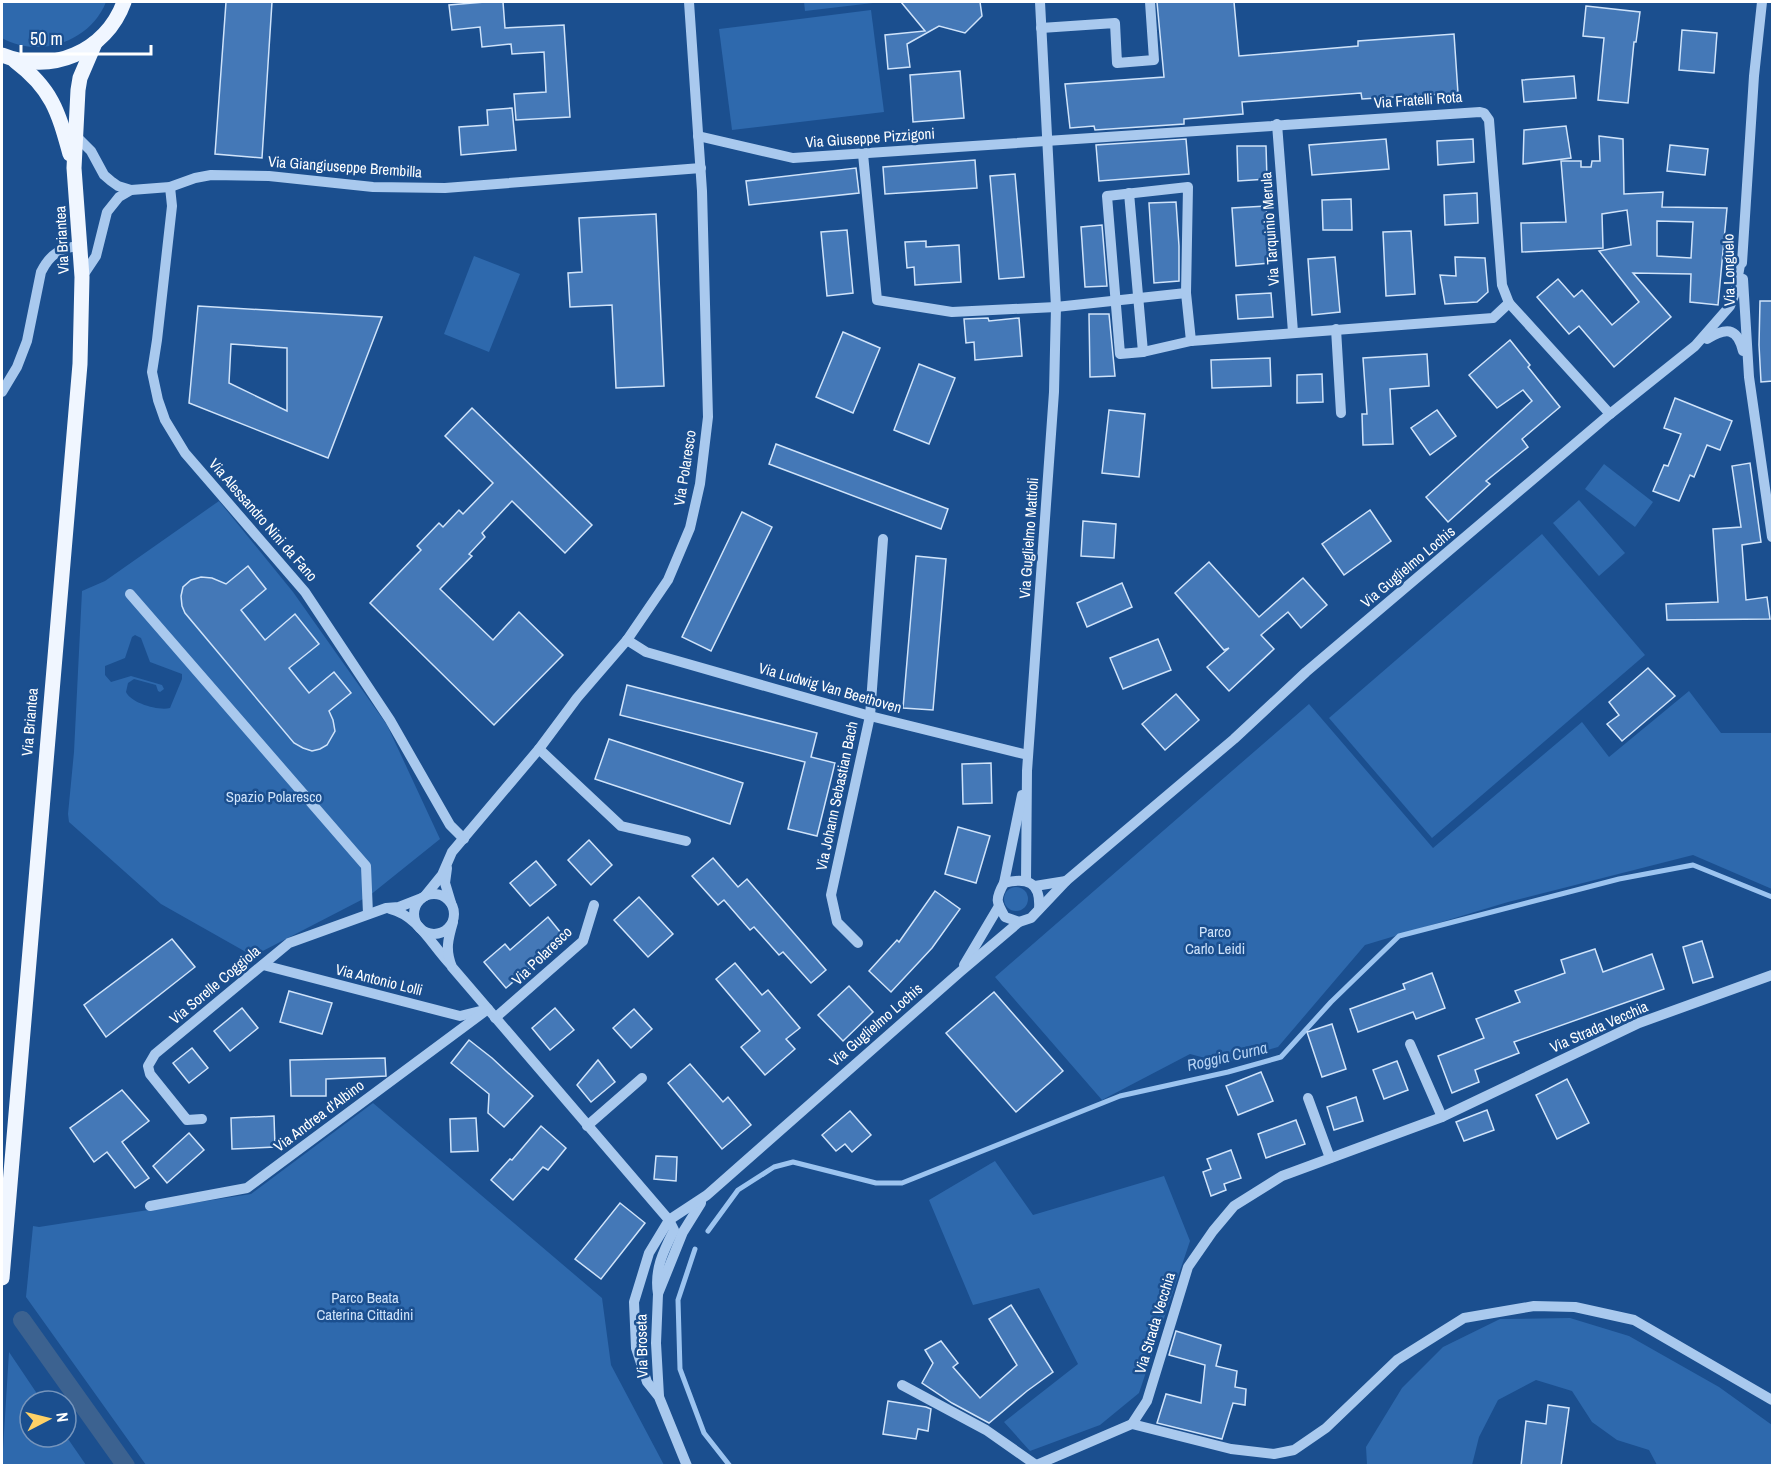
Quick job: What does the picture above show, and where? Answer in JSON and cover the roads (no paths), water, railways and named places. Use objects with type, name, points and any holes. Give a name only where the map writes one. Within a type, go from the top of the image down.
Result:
[{"type":"main road","points":[[8,57],[37,63],[59,61],[79,53],[95,43],[110,27],[124,4]]},
{"type":"main road","points":[[74,168],[80,78],[95,43]]},
{"type":"main road","points":[[8,57],[39,82],[54,104],[74,168]]},
{"type":"main road","name":"Via Briantea","points":[[2,1273],[80,364],[82,277],[74,168]]},
{"type":"street","name":"Via Polaresco","points":[[418,926],[414,912],[418,901],[442,875],[453,852],[577,698],[627,640],[668,580],[690,528],[700,484],[708,417],[701,168],[689,2]]},
{"type":"street","name":"Via Guglielmo Mattioli","points":[[1039,909],[1040,898],[1030,884],[1027,771],[1054,392],[1056,307],[1040,2]]},
{"type":"street","points":[[1041,28],[1114,23],[1117,63],[1154,60],[1150,2]]},
{"type":"street","name":"Via Longuelo","points":[[1762,2],[1754,76],[1741,259],[1749,377],[1773,537]]},
{"type":"street","name":"Via Fratelli Rota","points":[[1046,141],[1277,124],[1484,113],[1489,120],[1502,285],[1509,303],[1610,414]]},
{"type":"street","name":"Via Tarquinio Merula","points":[[1277,124],[1293,332]]},
{"type":"street","points":[[75,135],[92,151],[104,175],[111,182],[132,190]]},
{"type":"street","name":"Via Giuseppe Pizzigoni","points":[[698,136],[793,158],[1046,141]]},
{"type":"street","points":[[863,154],[877,300],[952,312],[1056,307],[1186,292]]},
{"type":"street","name":"Via Giangiuseppe Brembilla","points":[[132,190],[170,187],[211,175],[269,176],[374,187],[445,188],[701,168]]},
{"type":"street","name":"Via Alessandro Nini da Fano","points":[[170,187],[172,206],[152,372],[165,420],[185,453],[305,592],[390,720],[450,825],[464,839]]},
{"type":"street","points":[[1191,341],[1186,292],[1188,188],[1107,196],[1120,354],[1143,352],[1191,341],[1493,318],[1509,303]]},
{"type":"street","points":[[82,277],[96,256],[107,212],[119,197],[132,190]]},
{"type":"street","points":[[1129,193],[1143,352]]},
{"type":"street","points":[[2,392],[17,367],[27,341],[41,272],[45,264],[59,250],[81,246]]},
{"type":"street","name":"Via Guglielmo Lochis","points":[[669,1220],[707,1195],[960,972],[1019,922],[1030,918],[1066,881],[1234,739],[1315,665],[1610,414],[1695,346],[1730,306],[1735,293],[1741,259]]},
{"type":"street","points":[[1336,329],[1341,413]]},
{"type":"street","points":[[1695,346],[1721,331],[1730,331],[1740,340],[1749,377]]},
{"type":"street","name":"Via Johann Sebastian Bach","points":[[858,943],[837,922],[831,895],[870,716],[883,539]]},
{"type":"street","points":[[130,594],[366,866],[369,914]]},
{"type":"street","name":"Via Ludwig Van Beethoven","points":[[627,640],[646,652],[870,716],[1028,755]]},
{"type":"street","points":[[538,749],[621,826],[686,841]]},
{"type":"street","name":"Via Guglielmo Mattioli","points":[[960,972],[999,906],[997,896],[1004,883],[1027,771]]},
{"type":"street","points":[[449,860],[445,883],[453,907],[453,922],[447,943],[447,955],[452,967]]},
{"type":"street","points":[[1004,883],[1016,880],[1030,884],[1066,881]]},
{"type":"street","points":[[424,897],[439,894],[445,897],[453,907]]},
{"type":"street","name":"Via Sorelle Coggiola","points":[[202,1119],[187,1120],[150,1074],[148,1066],[155,1054],[289,943],[386,908],[399,907],[424,897]]},
{"type":"street","name":"Via Polaresco","points":[[495,1018],[583,941],[594,905]]},
{"type":"street","points":[[999,906],[1005,917],[1019,922]]},
{"type":"street","points":[[386,908],[405,914],[429,934],[446,930],[453,922]]},
{"type":"street","points":[[418,926],[669,1220]]},
{"type":"street","name":"Via Antonio Lolli","points":[[262,965],[460,1016],[488,1009]]},
{"type":"street","name":"Via Strada Vecchia","points":[[1132,1424],[1147,1401],[1188,1267],[1234,1206],[1282,1176],[1442,1117],[1639,1023],[1773,975]]},
{"type":"street","name":"Via Andrea d'Albino","points":[[150,1206],[247,1188],[488,1009]]},
{"type":"street","points":[[1410,1044],[1442,1117]]},
{"type":"street","points":[[587,1125],[642,1078]]},
{"type":"street","points":[[1308,1098],[1330,1158]]},
{"type":"street","name":"Via Guglielmo Lochis","points":[[683,1232],[691,1216],[707,1195]]},
{"type":"street","name":"Via Broseta","points":[[659,1397],[656,1280],[664,1248],[674,1230],[669,1220]]},
{"type":"street","name":"Via Broseta","points":[[669,1220],[649,1253],[634,1302],[633,1322],[636,1348],[647,1382],[659,1397],[687,1466]]},
{"type":"street","name":"Via Broseta","points":[[658,1294],[683,1232]]},
{"type":"street","points":[[902,1385],[986,1430],[1039,1464],[1132,1424],[1231,1449],[1274,1454],[1294,1450],[1326,1428],[1397,1360],[1464,1318],[1534,1306],[1575,1307],[1635,1320],[1773,1400]]},
{"type":"waterway","name":"Roggia Curna","points":[[708,1231],[738,1190],[774,1167],[793,1162],[876,1183],[902,1183],[1120,1096],[1228,1072],[1281,1057],[1331,1002],[1399,936],[1619,879],[1693,865],[1772,897]]},
{"type":"waterway","name":"Roggia Curna","points":[[695,1249],[678,1300],[680,1369],[704,1433],[730,1466]]},
{"type":"waterway","points":[[22,1320],[126,1466]]},
{"type":"park label","name":"Spazio Polaresco","points":[[274,797]]},
{"type":"park label","name":"Parco Carlo Leidi","points":[[1215,940]]},
{"type":"park label","name":"Parco Beata Caterina Cittadini","points":[[365,1306]]}]
